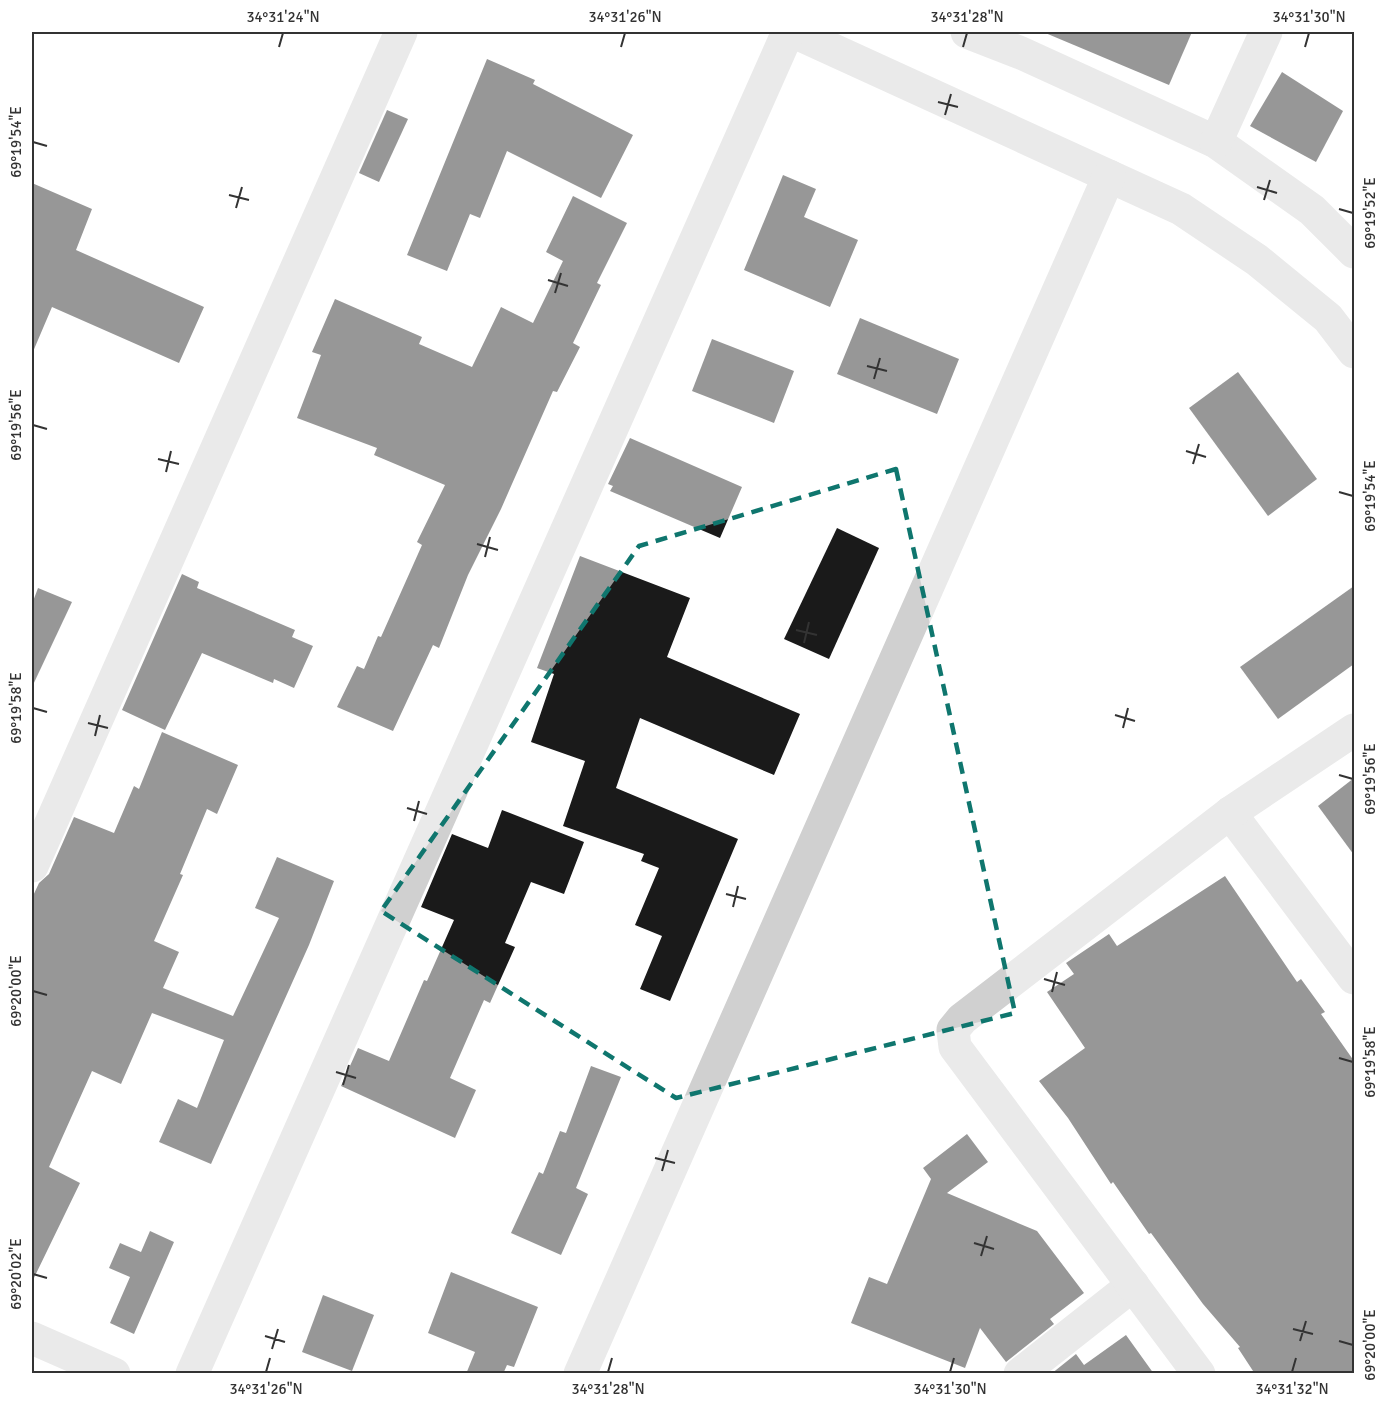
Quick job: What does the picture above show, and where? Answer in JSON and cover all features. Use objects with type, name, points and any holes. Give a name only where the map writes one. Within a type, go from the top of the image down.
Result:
[{"type":"street","points":[[32,866],[401,32]]},
{"type":"street","points":[[192,1374],[788,32]]},
{"type":"street","points":[[794,32],[1181,209],[1257,260],[1328,318],[1354,352]]},
{"type":"street","points":[[967,32],[1026,42],[1216,142],[1312,210],[1354,252]]},
{"type":"street","points":[[1216,142],[1266,32]]},
{"type":"street","points":[[580,1374],[1109,176]]},
{"type":"street","points":[[1199,1374],[955,1047],[953,1030],[962,1019],[1230,813],[1354,730]]},
{"type":"street","points":[[1230,813],[1354,978]]},
{"type":"street","points":[[1020,1374],[1133,1285]]},
{"type":"street","points":[[32,1338],[114,1374]]},
{"type":"highlighted area","points":[[896,469],[1015,1013],[676,1098],[381,911],[639,546]]},
{"type":"building","points":[[1043,32],[1192,32],[1169,85]]},
{"type":"building","points":[[487,59],[535,80],[533,84],[633,135],[601,198],[507,151],[480,218],[470,214],[447,271],[407,255]]},
{"type":"building","points":[[1282,72],[1343,111],[1316,162],[1250,126]]},
{"type":"building","points":[[387,110],[408,119],[379,182],[359,173]]},
{"type":"building","points":[[783,175],[816,189],[804,217],[858,240],[830,307],[744,270]]},
{"type":"building","points":[[32,183],[92,209],[76,250],[204,307],[179,363],[52,307],[32,354]]},
{"type":"building","points":[[573,196],[627,223],[597,283],[601,285],[573,343],[580,347],[557,392],[553,391],[501,509],[468,575],[439,648],[433,645],[393,731],[337,707],[357,666],[364,669],[378,636],[381,637],[422,545],[417,542],[445,485],[374,455],[377,448],[297,418],[321,355],[312,352],[335,299],[422,337],[419,344],[472,367],[501,307],[533,323],[563,261],[546,252]]},
{"type":"building","points":[[860,318],[959,359],[937,414],[837,374]]},
{"type":"building","points":[[712,339],[794,371],[774,423],[692,391]]},
{"type":"building","points":[[1238,372],[1317,479],[1268,516],[1189,408]]},
{"type":"building","points":[[630,438],[742,487],[720,538],[610,491],[613,486],[608,484]]},
{"type":"building","points":[[837,528],[879,548],[829,659],[784,639]]},
{"type":"building","points":[[580,556],[690,598],[667,657],[800,714],[774,775],[640,718],[616,788],[738,839],[670,1001],[640,989],[662,936],[635,925],[659,868],[641,861],[644,854],[563,826],[585,761],[531,742],[554,674],[537,668]]},
{"type":"building","points":[[182,574],[199,582],[197,588],[295,630],[292,637],[313,646],[294,688],[274,679],[273,683],[202,653],[165,730],[122,710]]},
{"type":"building","points":[[1354,586],[1354,664],[1278,719],[1240,667]]},
{"type":"building","points":[[38,588],[72,602],[32,687],[32,604]]},
{"type":"building","points":[[162,732],[238,765],[217,814],[207,809],[180,874],[183,875],[154,941],[179,952],[163,988],[233,1016],[279,918],[255,908],[277,857],[334,881],[309,945],[211,1164],[159,1142],[178,1099],[197,1108],[224,1040],[152,1013],[121,1084],[92,1071],[49,1167],[80,1183],[32,1282],[32,898],[39,883],[49,874],[74,817],[114,833],[134,786],[139,789]]},
{"type":"building","points":[[1354,778],[1354,855],[1318,806]]},
{"type":"building","points":[[502,810],[584,842],[564,894],[531,882],[505,943],[515,947],[490,1003],[484,1000],[450,1078],[476,1090],[455,1138],[341,1086],[358,1048],[389,1061],[424,980],[427,981],[454,920],[421,907],[452,834],[488,848]]},
{"type":"building","points":[[1225,876],[1297,982],[1301,979],[1325,1012],[1321,1014],[1354,1061],[1354,1374],[1255,1374],[1238,1348],[1240,1347],[1203,1304],[1151,1233],[1149,1234],[1113,1182],[1111,1184],[1068,1118],[1039,1081],[1085,1048],[1047,992],[1074,974],[1066,963],[1109,934],[1117,946]]},
{"type":"building","points":[[591,1066],[621,1077],[576,1188],[588,1194],[561,1255],[511,1233],[539,1172],[543,1174],[560,1131],[566,1133]]},
{"type":"building","points":[[967,1134],[988,1162],[947,1193],[1037,1231],[1084,1293],[1050,1319],[1054,1324],[1006,1362],[980,1328],[965,1368],[851,1323],[869,1277],[887,1284],[931,1179],[923,1168]]},
{"type":"building","points":[[150,1231],[174,1242],[134,1334],[110,1323],[130,1277],[109,1268],[120,1243],[141,1252]]},
{"type":"building","points":[[451,1272],[538,1307],[514,1367],[507,1365],[503,1374],[466,1374],[475,1352],[428,1333]]},
{"type":"building","points":[[323,1295],[374,1315],[352,1371],[302,1352]]},
{"type":"building","points":[[1126,1335],[1154,1374],[1051,1374],[1076,1354],[1084,1365]]}]
